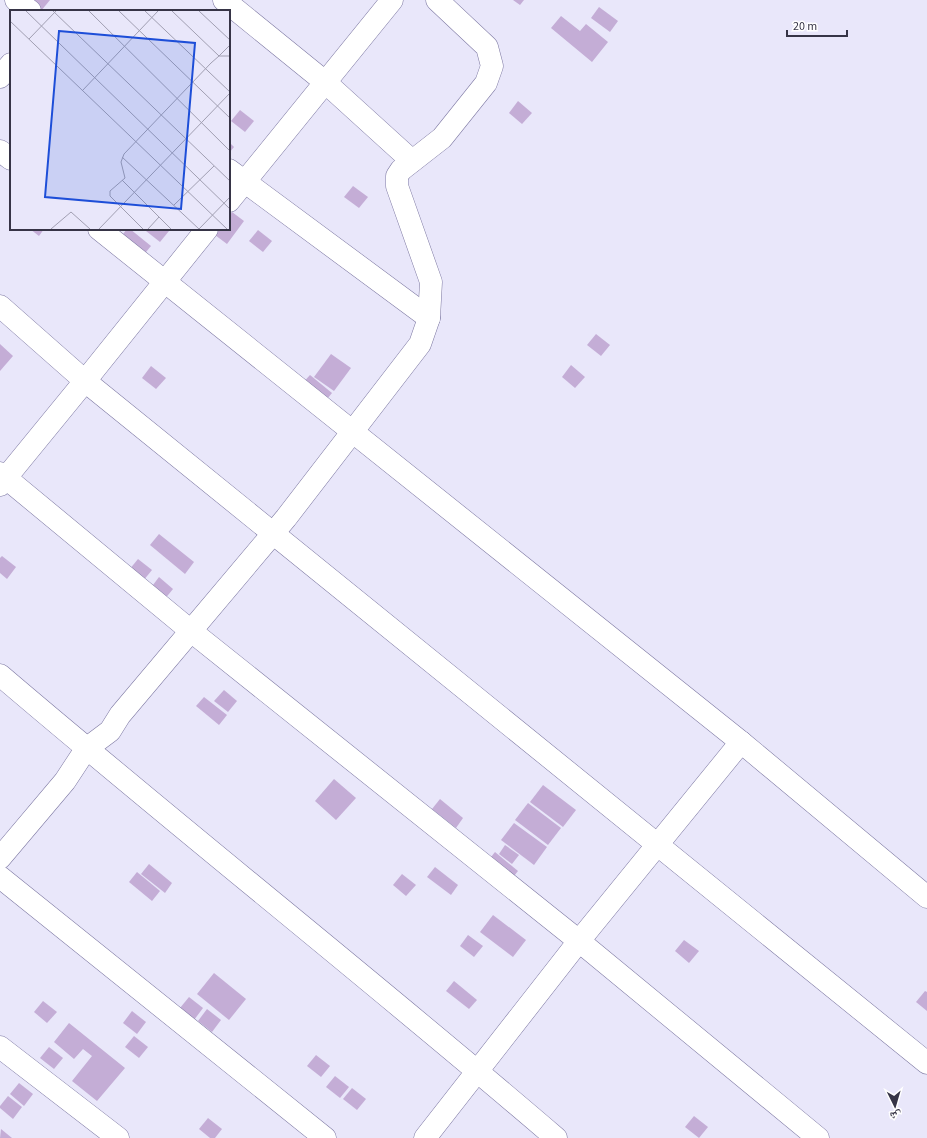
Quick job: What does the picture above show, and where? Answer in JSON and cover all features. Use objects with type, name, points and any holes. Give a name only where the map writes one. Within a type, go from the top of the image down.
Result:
[{"type":"street","points":[[16,0],[29,10]]},
{"type":"street","points":[[224,0],[325,82],[412,161]]},
{"type":"street","points":[[230,198],[237,176],[325,82],[392,0]]},
{"type":"street","points":[[0,858],[65,782],[86,749],[110,731],[120,715],[274,532],[420,344],[429,318],[431,282],[397,186],[397,176],[401,170],[442,138],[486,83],[492,66],[487,47],[437,0]]},
{"type":"street","points":[[0,77],[10,65]]},
{"type":"street","points":[[0,151],[10,159]]},
{"type":"street","points":[[237,176],[429,318]]},
{"type":"street","points":[[100,230],[352,433],[741,742],[927,897]]},
{"type":"street","points":[[206,230],[164,281],[86,381],[2,478],[579,941],[818,1138]]},
{"type":"street","points":[[0,306],[86,381],[927,1063]]},
{"type":"street","points":[[0,675],[86,749],[478,1071],[556,1138]]},
{"type":"street","points":[[425,1138],[657,843],[741,742]]},
{"type":"street","points":[[0,877],[325,1138]]},
{"type":"street","points":[[0,1047],[118,1138]]},
{"type":"building","points":[[27,0],[50,0],[42,10]]},
{"type":"building","points":[[513,0],[524,0],[520,5]]},
{"type":"building","points":[[599,7],[618,21],[610,32],[591,18]]},
{"type":"building","points":[[561,16],[580,31],[586,24],[608,42],[592,62],[551,28]]},
{"type":"building","points":[[518,101],[532,113],[522,124],[509,113]]},
{"type":"building","points":[[240,110],[254,121],[245,132],[231,121]]},
{"type":"building","points":[[230,143],[234,147],[230,152]]},
{"type":"building","points":[[353,186],[368,197],[359,208],[344,197]]},
{"type":"building","points":[[232,212],[244,221],[227,244],[215,235],[219,230],[230,230],[230,215]]},
{"type":"building","points":[[31,230],[43,230],[39,236]]},
{"type":"building","points":[[126,230],[131,230],[151,246],[141,258],[119,239]]},
{"type":"building","points":[[168,230],[169,231],[160,242],[146,231]]},
{"type":"building","points":[[258,230],[272,241],[263,252],[249,241]]},
{"type":"building","points":[[596,334],[610,345],[601,356],[587,345]]},
{"type":"building","points":[[0,344],[13,356],[0,371]]},
{"type":"building","points":[[331,354],[351,368],[334,391],[314,377]]},
{"type":"building","points":[[571,365],[585,377],[575,388],[562,377]]},
{"type":"building","points":[[151,366],[166,378],[156,389],[142,378]]},
{"type":"building","points":[[310,375],[332,393],[323,404],[300,386]]},
{"type":"building","points":[[159,534],[194,562],[185,574],[150,545]]},
{"type":"building","points":[[2,556],[16,567],[7,579],[0,573],[0,558]]},
{"type":"building","points":[[138,559],[152,570],[143,581],[129,570]]},
{"type":"building","points":[[159,577],[173,589],[164,600],[150,589]]},
{"type":"building","points":[[224,690],[237,701],[228,712],[214,701]]},
{"type":"building","points":[[204,697],[227,715],[219,725],[196,706]]},
{"type":"building","points":[[334,779],[356,798],[336,820],[315,801]]},
{"type":"building","points":[[543,785],[576,810],[563,827],[530,802]]},
{"type":"building","points":[[440,799],[463,818],[456,828],[432,809]]},
{"type":"building","points":[[528,803],[561,828],[548,845],[515,820]]},
{"type":"building","points":[[514,823],[547,847],[534,865],[501,840]]},
{"type":"building","points":[[505,845],[519,855],[512,864],[499,854]]},
{"type":"building","points":[[495,852],[518,871],[510,881],[487,862]]},
{"type":"building","points":[[149,864],[172,883],[165,893],[141,874]]},
{"type":"building","points":[[435,867],[458,885],[451,895],[427,877]]},
{"type":"building","points":[[137,872],[160,891],[152,901],[129,882]]},
{"type":"building","points":[[402,874],[416,885],[406,896],[393,885]]},
{"type":"building","points":[[493,915],[526,940],[513,957],[480,932]]},
{"type":"building","points":[[468,935],[483,946],[474,957],[460,946]]},
{"type":"building","points":[[684,940],[699,951],[689,963],[675,951]]},
{"type":"building","points":[[214,973],[246,999],[229,1020],[197,994]]},
{"type":"building","points":[[454,981],[477,1000],[469,1009],[446,991]]},
{"type":"building","points":[[925,991],[927,992],[927,1011],[916,1002]]},
{"type":"building","points":[[189,997],[203,1008],[194,1020],[180,1008]]},
{"type":"building","points":[[43,1001],[57,1012],[47,1023],[34,1012]]},
{"type":"building","points":[[207,1009],[221,1020],[212,1032],[198,1021]]},
{"type":"building","points":[[132,1011],[146,1022],[137,1034],[123,1023]]},
{"type":"building","points":[[69,1023],[125,1068],[97,1101],[72,1081],[92,1056],[83,1049],[74,1059],[54,1042]]},
{"type":"building","points":[[134,1036],[148,1047],[139,1058],[125,1047]]},
{"type":"building","points":[[49,1047],[63,1058],[54,1069],[40,1058]]},
{"type":"building","points":[[316,1055],[330,1066],[321,1077],[307,1066]]},
{"type":"building","points":[[335,1076],[349,1087],[340,1098],[326,1087]]},
{"type":"building","points":[[19,1083],[33,1094],[24,1106],[10,1094]]},
{"type":"building","points":[[352,1088],[366,1099],[357,1110],[343,1099]]},
{"type":"building","points":[[8,1096],[22,1107],[13,1119],[0,1108]]},
{"type":"building","points":[[694,1116],[708,1127],[699,1138],[685,1127]]},
{"type":"building","points":[[208,1118],[222,1129],[215,1138],[210,1138],[199,1129]]},
{"type":"building","points":[[1,1129],[12,1138],[0,1138]]}]
